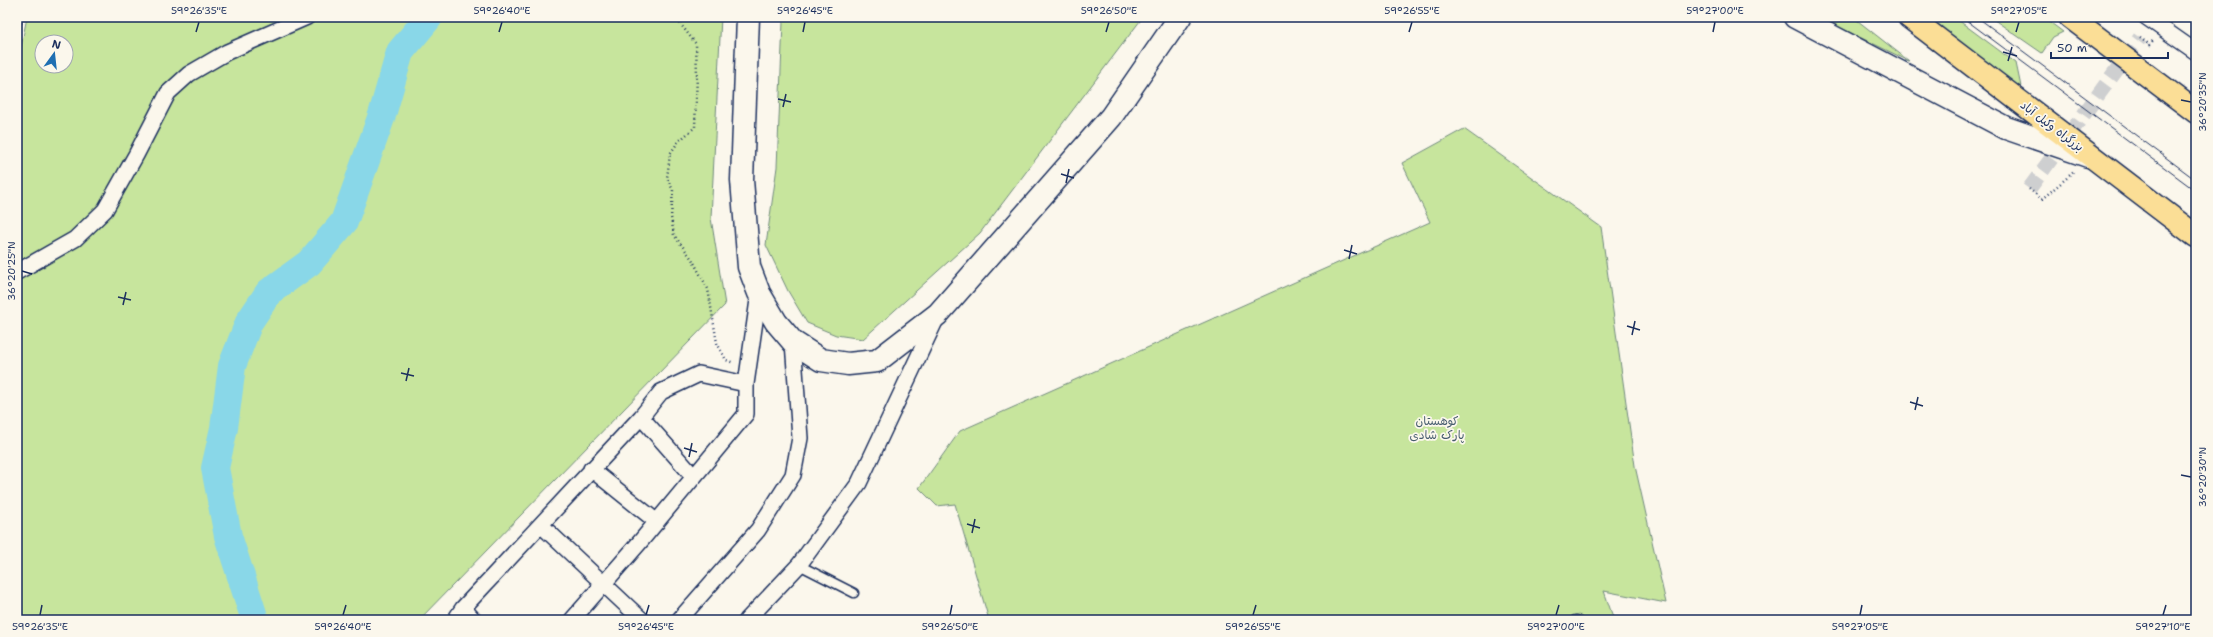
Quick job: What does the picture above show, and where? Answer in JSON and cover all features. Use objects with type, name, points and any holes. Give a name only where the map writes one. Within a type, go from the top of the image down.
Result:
[{"type":"highway","name":"بزرگراه وکیل آباد","points":[[1909,17],[2196,236]]},
{"type":"highway","points":[[2070,17],[2196,112]]},
{"type":"street","points":[[17,272],[75,239],[105,210],[136,155],[168,93],[173,88],[189,74],[226,52],[307,17]]},
{"type":"street","points":[[748,17],[742,180],[749,267],[759,294],[776,322],[793,342],[821,360],[848,364],[876,361],[938,314],[1111,117],[1180,17]]},
{"type":"street","points":[[1796,17],[2006,128],[2092,157]]},
{"type":"street","points":[[2146,17],[2196,52]]},
{"type":"street","points":[[572,620],[657,522],[746,414],[746,384],[759,294]]},
{"type":"street","points":[[747,620],[799,565],[859,483],[938,314]]},
{"type":"street","points":[[679,620],[758,530],[793,475],[800,438],[793,342]]},
{"type":"street","points":[[474,620],[459,614],[591,469],[641,417],[661,392],[699,374],[746,384]]},
{"type":"street","points":[[641,417],[694,477]]},
{"type":"street","points":[[591,469],[657,522]]},
{"type":"street","points":[[541,525],[642,620]]},
{"type":"lane","points":[[799,565],[854,593]]},
{"type":"path","points":[[17,30],[25,17]]},
{"type":"path","points":[[675,17],[696,44],[697,75],[695,128],[678,142],[670,154],[666,178],[673,190],[671,217],[674,234],[692,259],[708,289],[717,343],[726,360],[748,368]]},
{"type":"path","points":[[2140,38],[2150,45]]},
{"type":"path","points":[[2029,189],[2042,199],[2092,157]]},
{"type":"green space","points":[[27,17],[721,17],[711,218],[725,305],[419,620],[17,620],[17,67]]},
{"type":"green space","points":[[781,17],[1143,17],[980,233],[863,339],[836,335],[807,323],[788,291],[766,245],[777,167],[783,22]]},
{"type":"green space","points":[[1818,17],[1853,17],[1909,61]]},
{"type":"green space","points":[[1916,17],[1954,17],[2016,63],[2024,101]]},
{"type":"green space","points":[[1990,17],[2043,17],[2063,32],[2053,37],[2042,53]]},
{"type":"green space","name":"کوهستان پارک شادی","points":[[1464,129],[1601,227],[1635,466],[1666,603],[1604,591],[1614,620],[989,620],[955,504],[937,506],[919,488],[960,431],[1430,222],[1402,163]]},
{"type":"waterway","points":[[255,620],[228,536],[215,468],[224,428],[232,366],[249,322],[269,292],[309,263],[344,222],[382,115],[400,52],[429,17]]},
{"type":"tunnel","points":[[2029,189],[2140,38]]},
{"type":"tram line","points":[[1962,17],[2196,191]]},
{"type":"tram line","points":[[1977,17],[2196,180]]}]
